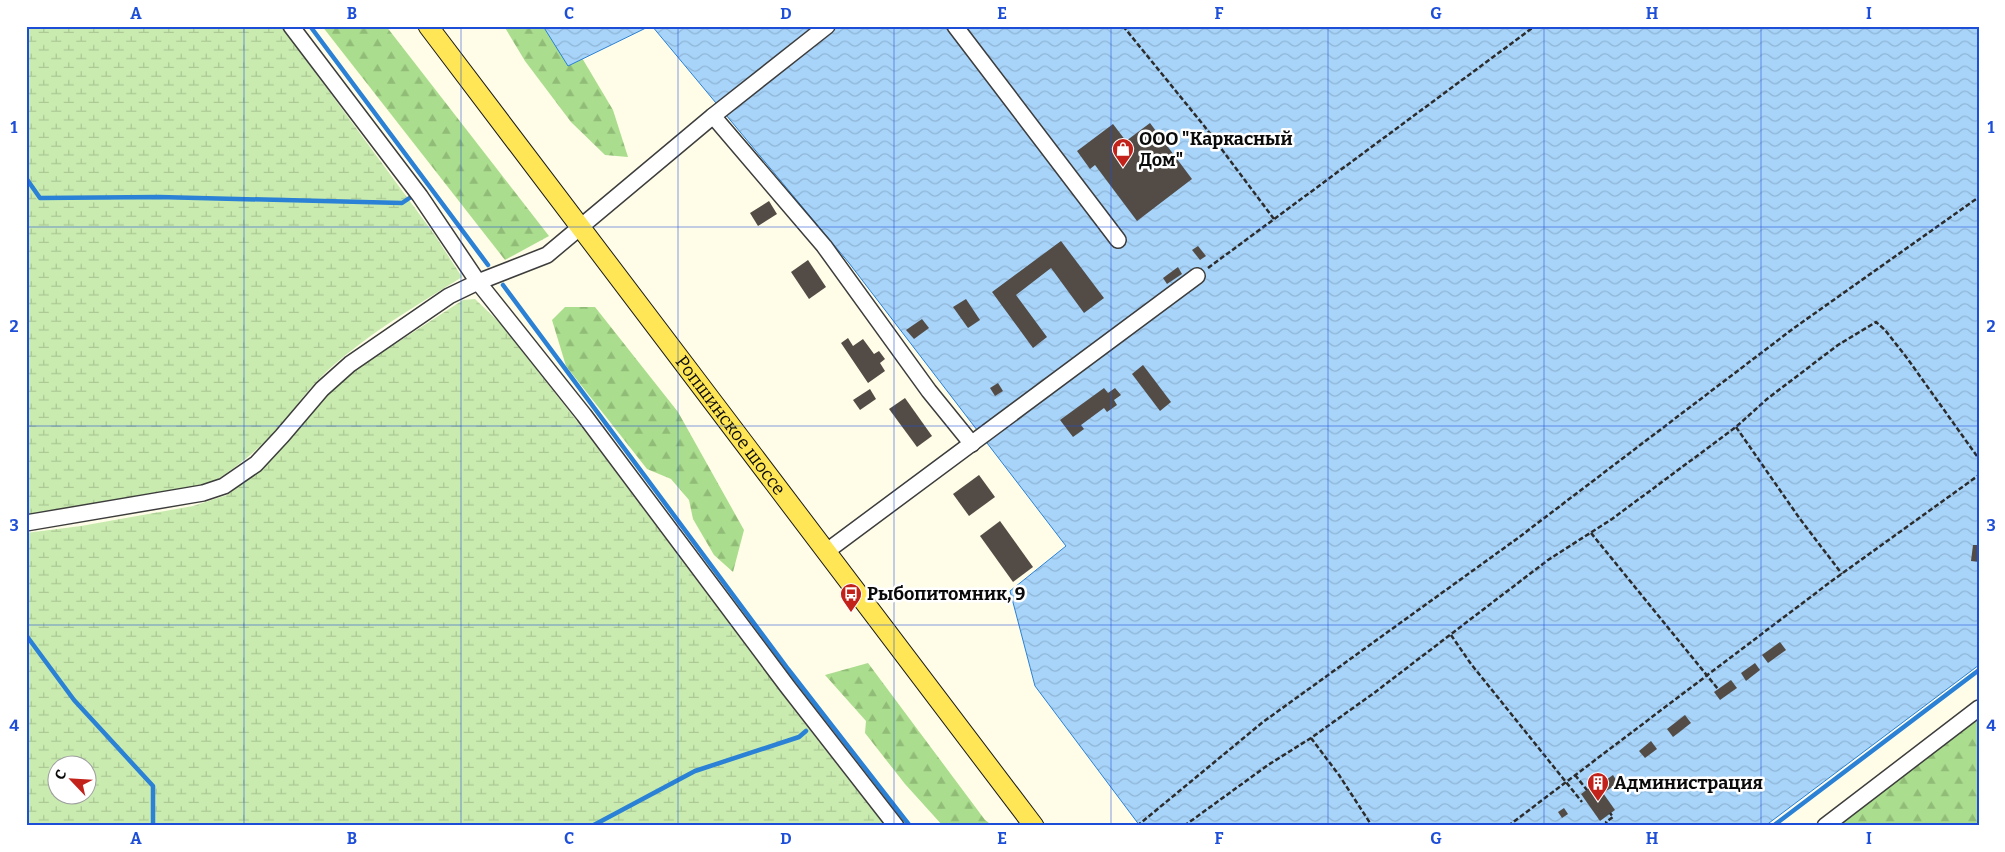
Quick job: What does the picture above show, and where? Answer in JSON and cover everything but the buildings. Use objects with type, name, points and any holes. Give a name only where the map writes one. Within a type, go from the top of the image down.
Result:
[{"type":"main road","name":"Ропшинское шоссе","points":[[428,26],[1034,826]]},
{"type":"street","points":[[291,26],[420,196],[478,282],[584,415],[786,686],[896,826]]},
{"type":"street","points":[[26,522],[203,493],[224,486],[256,464],[322,390],[350,364],[449,296],[478,282],[547,255],[713,116],[827,26]]},
{"type":"street","points":[[955,26],[1118,240]]},
{"type":"street","points":[[713,116],[824,246],[929,391],[972,444]]},
{"type":"street","points":[[827,551],[1198,276]]},
{"type":"street","points":[[1825,826],[1979,708]]},
{"type":"path","points":[[1123,26],[1205,127],[1274,219]]},
{"type":"path","points":[[1198,276],[1534,26]]},
{"type":"path","points":[[1137,826],[1263,722],[1518,538],[1794,328],[1979,197]]},
{"type":"path","points":[[1184,826],[1268,765],[1312,738],[1548,560],[1591,533],[1736,427],[1767,399],[1838,345],[1876,322],[1885,330],[1907,358],[1979,458]]},
{"type":"path","points":[[1736,427],[1842,574]]},
{"type":"path","points":[[1508,826],[1842,574],[1979,474]]},
{"type":"path","points":[[1591,533],[1718,689]]},
{"type":"path","points":[[1451,635],[1471,664],[1582,802]]},
{"type":"path","points":[[1312,738],[1372,826]]},
{"type":"path","points":[[1575,775],[1587,790]]},
{"type":"path","points":[[1606,822],[1613,817],[1610,813]]},
{"type":"path","points":[[1603,818],[1608,826]]},
{"type":"green space","points":[[26,26],[281,26],[434,234],[462,277],[387,324],[351,350],[319,379],[281,425],[260,446],[210,484],[26,515]]},
{"type":"green space","points":[[322,26],[386,26],[549,236],[505,260]]},
{"type":"green space","points":[[504,26],[563,26],[613,110],[628,157],[605,155],[571,122],[525,61]]},
{"type":"green space","points":[[475,299],[500,323],[587,434],[795,711],[885,826],[26,826],[26,533],[81,526],[193,506],[227,495],[267,464],[327,395],[361,366],[463,300]]},
{"type":"green space","points":[[565,307],[595,307],[678,412],[744,530],[733,572],[714,555],[693,519],[689,500],[671,479],[647,469],[566,366],[552,320]]},
{"type":"green space","points":[[868,663],[985,820],[993,826],[943,826],[905,784],[865,733],[866,721],[825,675]]},
{"type":"green space","points":[[1979,717],[1979,826],[1838,826]]},
{"type":"water","points":[[543,26],[650,26],[568,66]]},
{"type":"water","points":[[652,26],[1979,26],[1979,665],[1765,826],[1140,826],[1035,686],[1010,591],[1066,546],[849,263]]},
{"type":"waterway","points":[[310,26],[488,265]]},
{"type":"waterway","points":[[26,178],[40,198],[159,197],[402,203],[411,197]]},
{"type":"waterway","points":[[503,285],[788,669],[910,826]]},
{"type":"waterway","points":[[26,635],[74,700],[153,786],[153,826]]},
{"type":"waterway","points":[[1773,826],[1979,670]]},
{"type":"waterway","points":[[592,826],[695,771],[799,737],[806,731]]},
{"type":"place","name":"ООО \"Каркасный Дом\"","points":[[1123,168]]},
{"type":"place","name":"Рыбопитомник, 9","points":[[851,613]]},
{"type":"place","name":"Администрация","points":[[1598,802]]}]
